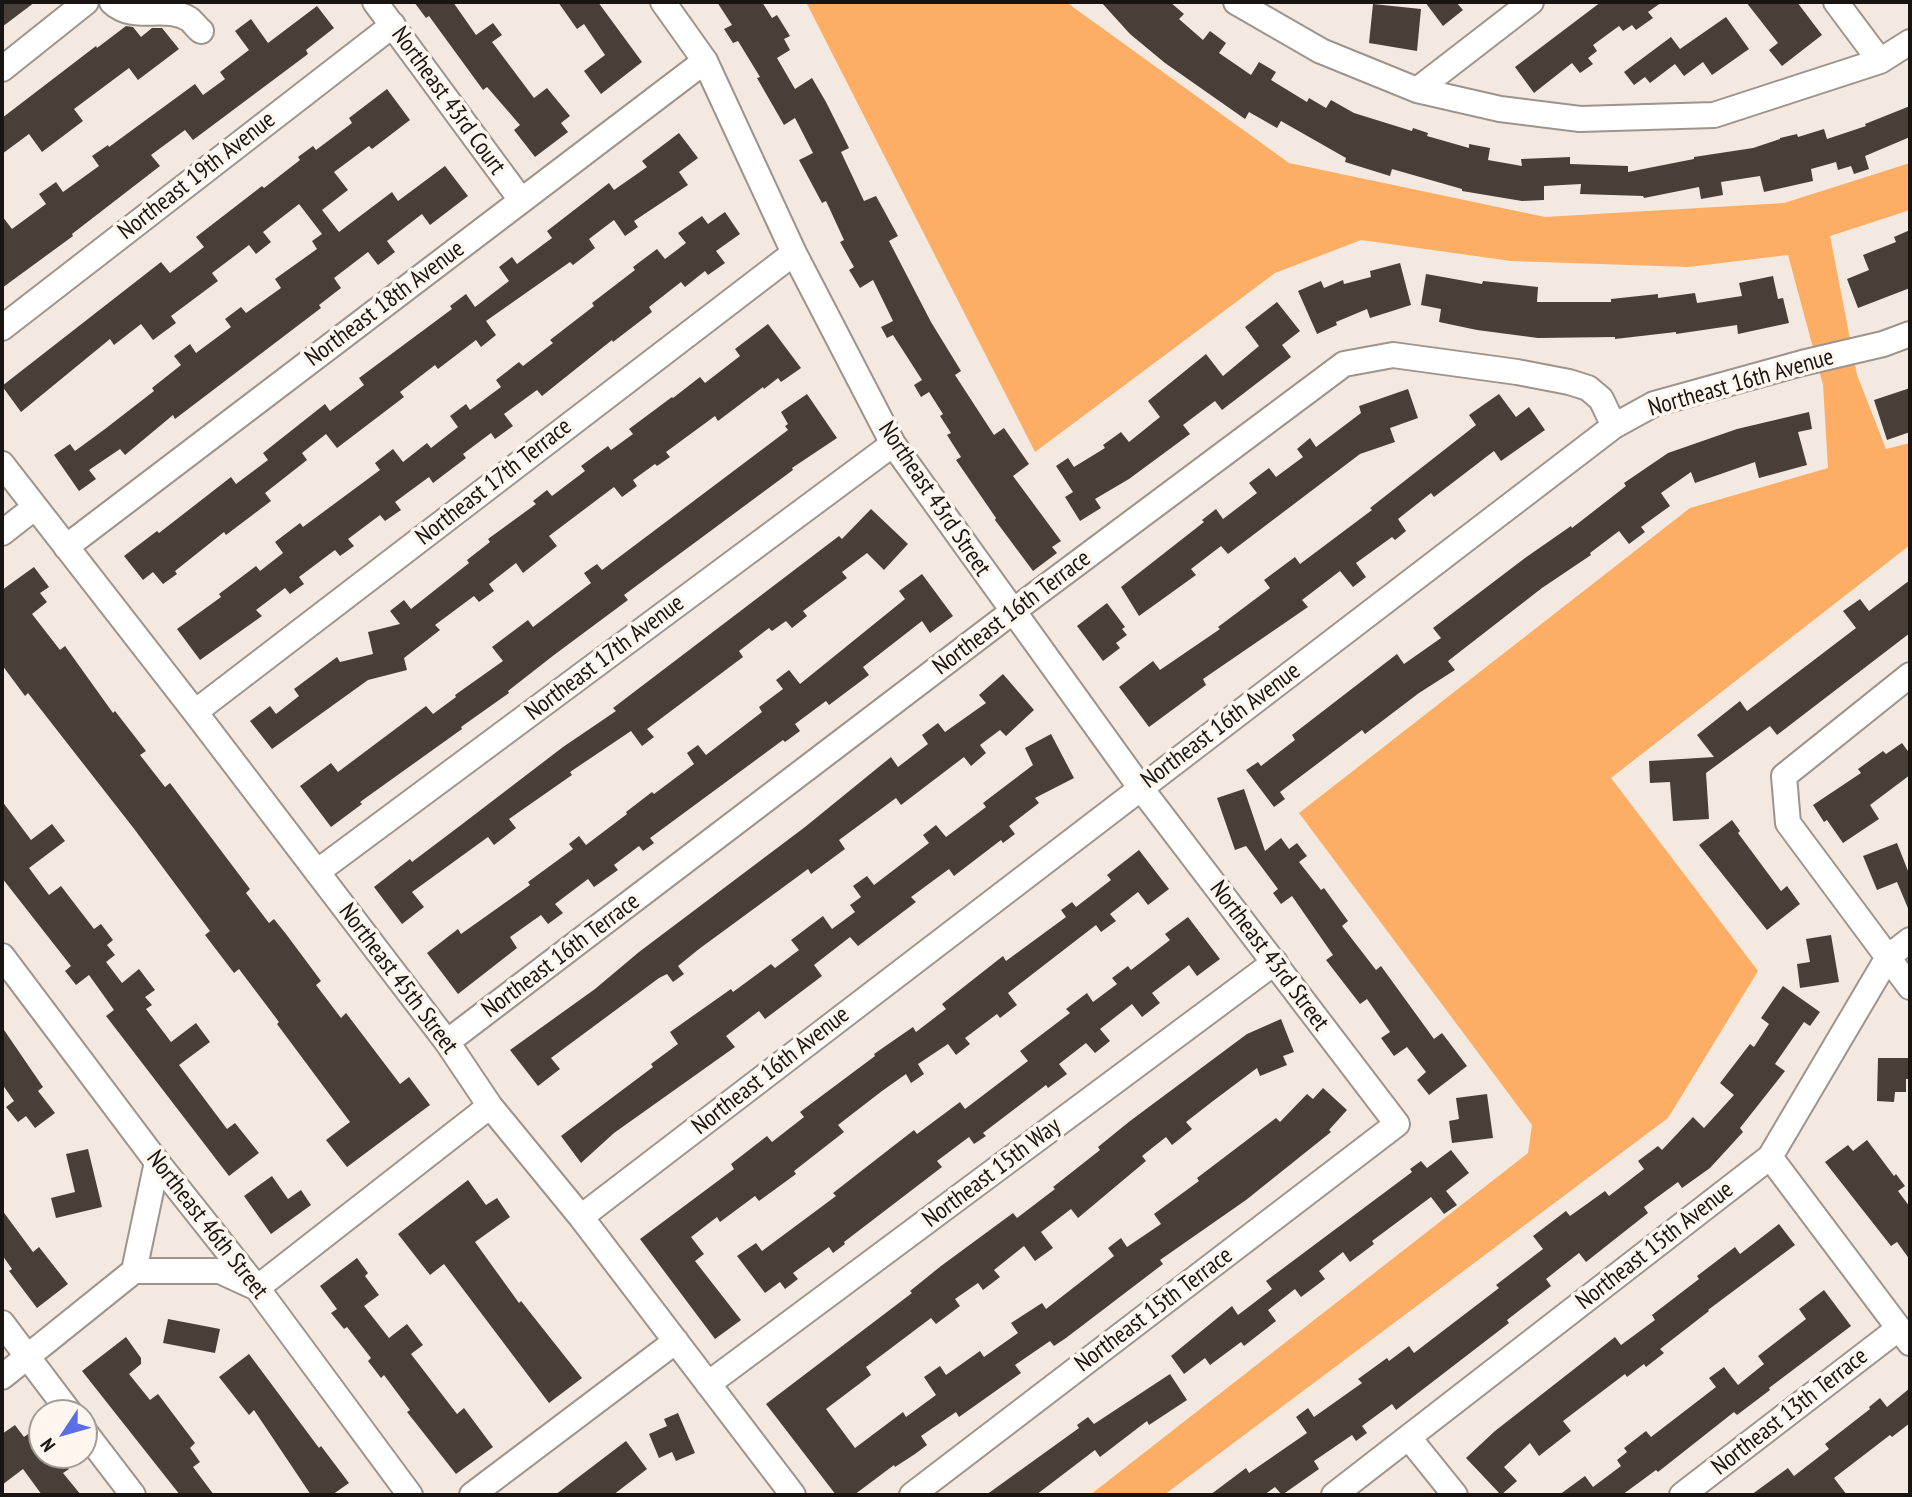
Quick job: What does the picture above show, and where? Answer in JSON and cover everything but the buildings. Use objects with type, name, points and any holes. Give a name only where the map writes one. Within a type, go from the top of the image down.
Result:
[{"type":"street","points":[[2,69],[86,2]]},
{"type":"street","points":[[112,2],[124,11],[177,15],[189,19],[201,31]]},
{"type":"street","name":"Northeast 43rd Court","points":[[375,2],[521,200]]},
{"type":"street","name":"Northeast 43rd Street","points":[[663,2],[705,61],[794,253],[893,444],[1140,787],[1397,1124]]},
{"type":"street","points":[[1236,2],[1321,51],[1417,90],[1500,109],[1580,119],[1714,115],[1880,61],[1910,41]]},
{"type":"street","points":[[1417,90],[1531,2]]},
{"type":"street","points":[[1836,2],[1880,61]]},
{"type":"street","name":"Northeast 19th Avenue","points":[[2,328],[393,25]]},
{"type":"street","name":"Northeast 18th Avenue","points":[[66,547],[705,61]]},
{"type":"street","name":"Northeast 17th Terrace","points":[[195,712],[794,253]]},
{"type":"street","name":"Northeast 16th Avenue","points":[[581,1217],[1614,426],[1654,404],[1802,363],[1883,344],[1910,334]]},
{"type":"street","name":"Northeast 16th Terrace","points":[[447,1042],[1012,612],[1344,364],[1392,355],[1569,382],[1588,388],[1601,399],[1614,426]]},
{"type":"street","name":"Northeast 17th Avenue","points":[[317,872],[893,444]]},
{"type":"street","name":"Northeast 45th Street","points":[[2,464],[447,1042],[490,1106],[581,1217],[793,1495]]},
{"type":"street","points":[[2,533],[34,508]]},
{"type":"street","points":[[1910,675],[1784,776],[1788,823],[1910,987]]},
{"type":"street","name":"Northeast 15th Avenue","points":[[1334,1495],[1770,1157],[1888,957],[1910,940]]},
{"type":"street","name":"Northeast 46th Street","points":[[2,956],[157,1162],[257,1288],[410,1495]]},
{"type":"street","name":"Northeast 15th Way","points":[[708,1384],[1275,962]]},
{"type":"street","points":[[2,1377],[134,1271],[220,1271],[257,1288],[490,1106]]},
{"type":"street","name":"Northeast 15th Terrace","points":[[912,1495],[1397,1124]]},
{"type":"street","points":[[1770,1157],[1904,1336]]},
{"type":"street","points":[[134,1271],[157,1162]]},
{"type":"street","points":[[2,1324],[59,1399]]},
{"type":"street","name":"Northeast 13th Terrace","points":[[1682,1495],[1904,1336]]},
{"type":"street","points":[[472,1495],[676,1341]]},
{"type":"street","points":[[1409,1438],[1455,1495]]},
{"type":"street","points":[[98,1449],[133,1495]]},
{"type":"shaded area","points":[[806,2],[1066,2],[1289,163],[1545,217],[1784,203],[1910,163],[1910,210],[1830,236],[1857,375],[1886,449],[1910,443],[1910,545],[1611,778],[1758,971],[1668,1118],[1164,1495],[1090,1495],[1528,1153],[1532,1125],[1299,813],[1690,508],[1828,468],[1823,385],[1788,255],[1688,267],[1511,261],[1361,240],[1275,273],[1035,452]]}]
